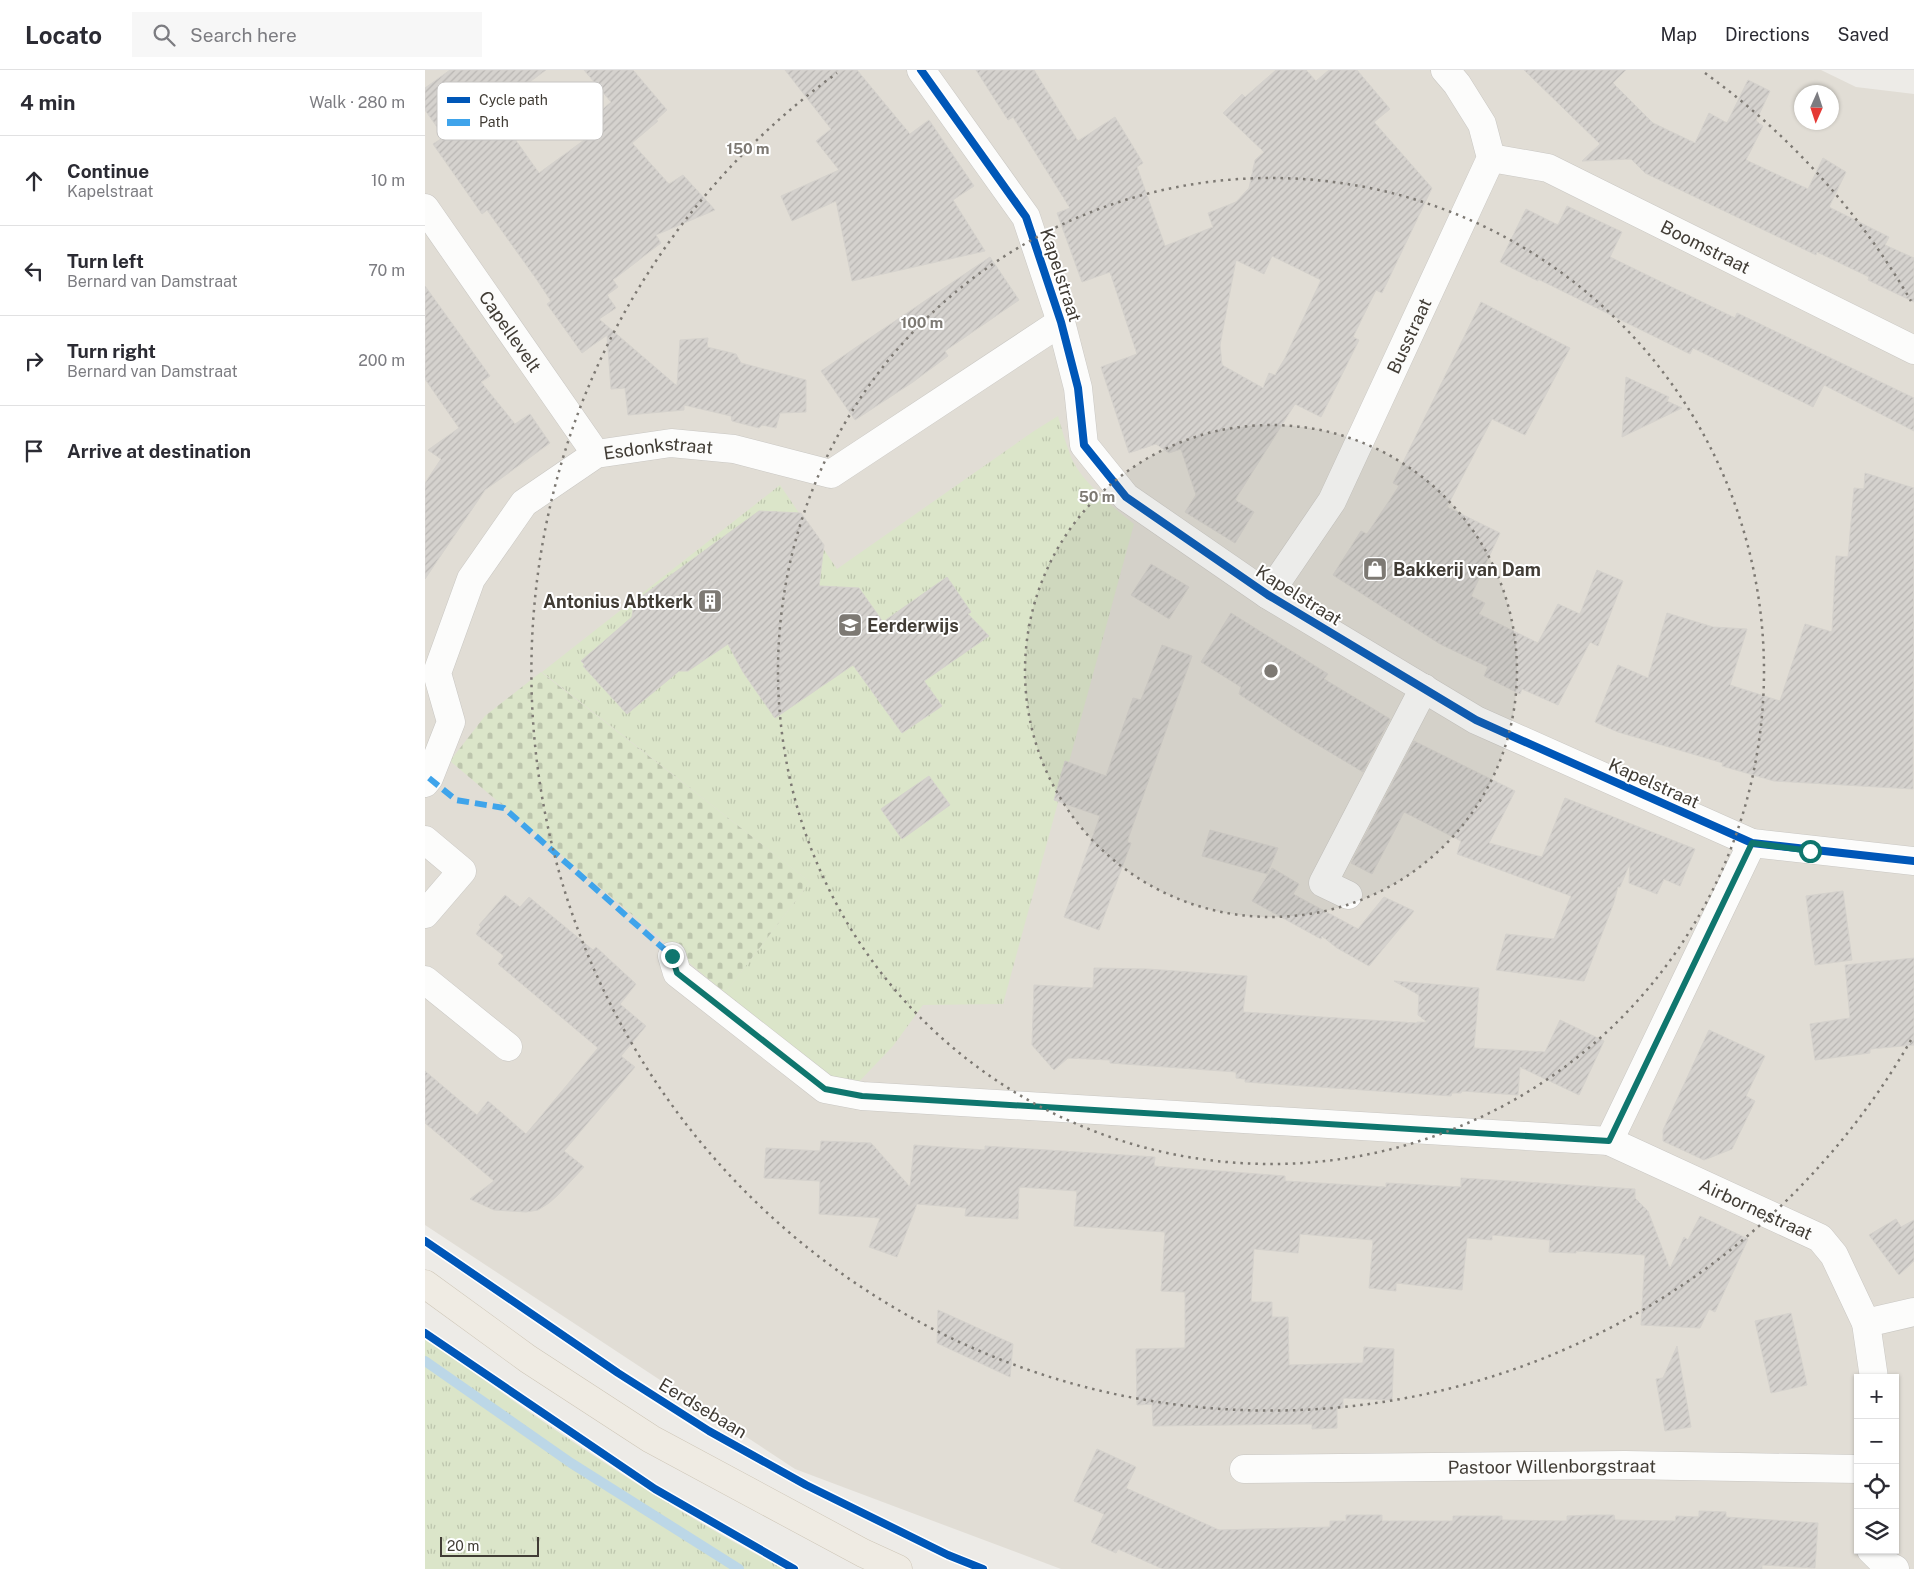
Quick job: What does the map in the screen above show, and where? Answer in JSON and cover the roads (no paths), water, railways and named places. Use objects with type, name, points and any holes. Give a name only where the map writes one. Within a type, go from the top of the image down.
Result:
[{"type":"main road","points":[[425,1284],[528,1359],[651,1438],[863,1553],[898,1569]]},
{"type":"street","name":"Kapelstraat","points":[[921,70],[1026,216],[1061,322],[1078,388],[1084,445],[1126,497],[1268,595],[1476,720],[1752,843],[1914,861]]},
{"type":"street","points":[[1445,70],[1457,84],[1482,124],[1491,158]]},
{"type":"street","name":"Boomstraat","points":[[1491,158],[1548,168],[1914,350]]},
{"type":"street","name":"Busstraat","points":[[1268,595],[1332,501],[1491,158]]},
{"type":"street","name":"Capellevelt","points":[[425,208],[596,454]]},
{"type":"street","name":"Esdonkstraat","points":[[427,781],[451,722],[431,668],[471,579],[524,503],[596,454],[671,443],[734,449],[831,474],[1061,322]]},
{"type":"street","points":[[1348,895],[1323,883],[1424,688]]},
{"type":"street","points":[[425,840],[462,871],[425,914]]},
{"type":"street","points":[[672,956],[677,973],[825,1089],[862,1096],[1609,1141],[1752,843]]},
{"type":"street","points":[[425,980],[507,1047]]},
{"type":"street","name":"Airbornestraat","points":[[1609,1141],[1820,1238],[1834,1254],[1866,1323],[1873,1374]]},
{"type":"street","points":[[1866,1323],[1914,1312]]},
{"type":"street","name":"Pastoor Willenborgstraat","points":[[1244,1468],[1625,1465],[1854,1470]]},
{"type":"street","points":[[1875,1554],[1885,1564],[1895,1569]]},
{"type":"waterway","points":[[425,1361],[571,1463],[739,1569]]},
{"type":"place","name":"Bakkerij van Dam","points":[[1375,569]]},
{"type":"place","name":"Antonius Abtkerk","points":[[710,601]]},
{"type":"place","name":"Eerderwijs","points":[[850,625]]}]
